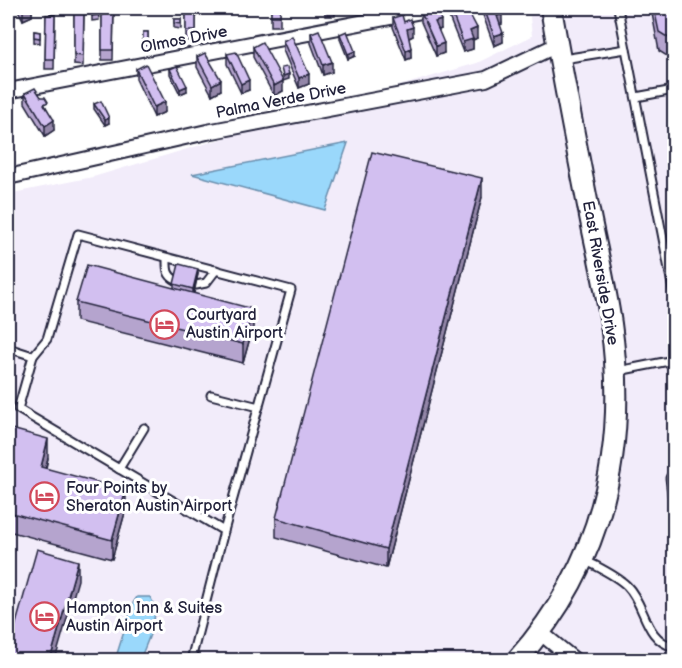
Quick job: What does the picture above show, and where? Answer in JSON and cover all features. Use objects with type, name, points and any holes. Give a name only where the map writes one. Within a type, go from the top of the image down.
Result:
[{"type":"main road","name":"East Riverside Drive","points":[[517,660],[541,633],[583,558],[608,489],[616,440],[611,324],[551,8]]},
{"type":"street","name":"Olmos Drive","points":[[8,91],[418,9],[437,8]]},
{"type":"street","name":"Palma Verde Drive","points":[[8,177],[207,132],[486,79],[559,52]]},
{"type":"street","points":[[541,633],[574,660]]},
{"type":"lane","points":[[618,8],[675,295]]},
{"type":"lane","points":[[559,52],[626,49]]},
{"type":"lane","points":[[636,97],[675,90]]},
{"type":"lane","points":[[191,660],[224,531],[291,290],[78,234],[48,339],[33,356],[18,409],[224,531]]},
{"type":"lane","points":[[167,258],[166,270],[170,277],[176,280]]},
{"type":"lane","points":[[196,285],[206,283],[216,270]]},
{"type":"lane","points":[[8,348],[33,356]]},
{"type":"lane","points":[[614,371],[675,360]]},
{"type":"lane","points":[[211,395],[259,407]]},
{"type":"lane","points":[[119,469],[144,428]]},
{"type":"lane","points":[[675,471],[670,478],[675,509]]},
{"type":"lane","points":[[583,558],[625,583],[633,593],[654,636],[666,645],[675,646]]},
{"type":"shaded area","points":[[529,8],[674,8],[674,660],[8,660],[8,194],[93,177],[477,63],[532,36]]},
{"type":"water","points":[[348,143],[325,210],[192,174]]},
{"type":"water","points":[[137,597],[150,597],[154,604],[154,620],[149,637],[140,660],[115,660],[133,603]]},
{"type":"building","points":[[102,8],[114,8],[113,50],[102,50]]},
{"type":"building","points":[[186,8],[196,8],[196,31],[186,31]]},
{"type":"building","points":[[271,8],[280,8],[280,16],[271,16]]},
{"type":"building","points":[[430,8],[432,15],[438,13],[441,20],[435,22],[444,43],[436,46],[421,12]]},
{"type":"building","points":[[450,8],[467,9],[477,28],[470,31],[473,39],[463,42]]},
{"type":"building","points":[[484,8],[500,8],[502,14],[497,16],[503,33],[494,36]]},
{"type":"building","points":[[654,8],[675,8],[675,42],[659,32]]},
{"type":"building","points":[[92,10],[98,10],[99,15],[92,16]]},
{"type":"building","points":[[74,12],[84,12],[83,56],[74,55]]},
{"type":"building","points":[[46,15],[55,15],[54,59],[45,59]]},
{"type":"building","points":[[402,15],[404,22],[410,19],[413,27],[407,29],[411,48],[406,51],[393,18]]},
{"type":"building","points":[[174,19],[181,19],[181,24],[174,23]]},
{"type":"building","points":[[319,30],[332,62],[323,65],[311,33]]},
{"type":"building","points":[[34,31],[40,32],[40,38],[34,37]]},
{"type":"building","points":[[347,31],[355,51],[348,54],[340,34]]},
{"type":"building","points":[[143,32],[148,32],[148,45],[143,45]]},
{"type":"building","points":[[292,36],[309,74],[299,78],[283,41]]},
{"type":"building","points":[[262,42],[283,81],[274,86],[253,47]]},
{"type":"building","points":[[236,52],[249,80],[241,84],[227,54]]},
{"type":"building","points":[[205,53],[221,80],[212,85],[197,57]]},
{"type":"building","points":[[146,64],[165,102],[154,107],[136,69]]},
{"type":"building","points":[[177,66],[187,86],[180,89],[170,69]]},
{"type":"building","points":[[287,67],[289,74],[283,76],[281,68]]},
{"type":"building","points":[[35,88],[48,102],[44,104],[54,120],[45,126],[25,93]]},
{"type":"building","points":[[101,101],[109,118],[105,120],[94,104]]},
{"type":"building","points":[[372,152],[482,178],[386,549],[276,518]]},
{"type":"building","points":[[179,264],[198,269],[193,289],[174,284]]},
{"type":"building","points":[[87,265],[253,309],[243,344],[76,302]]},
{"type":"building","name":"Four Points by Sheraton Austin Airport","points":[[8,428],[48,439],[41,467],[126,490],[112,540],[8,512]]},
{"type":"building","name":"Hampton Inn & Suites Austin Airport","points":[[37,549],[78,561],[50,660],[8,660],[8,636],[12,638]]},
{"type":"place","name":"Courtyard Austin Airport","points":[[165,324]]},
{"type":"place","name":"Four Points by Sheraton Austin Airport","points":[[45,497]]},
{"type":"place","name":"Hampton Inn & Suites Austin Airport","points":[[45,617]]}]
